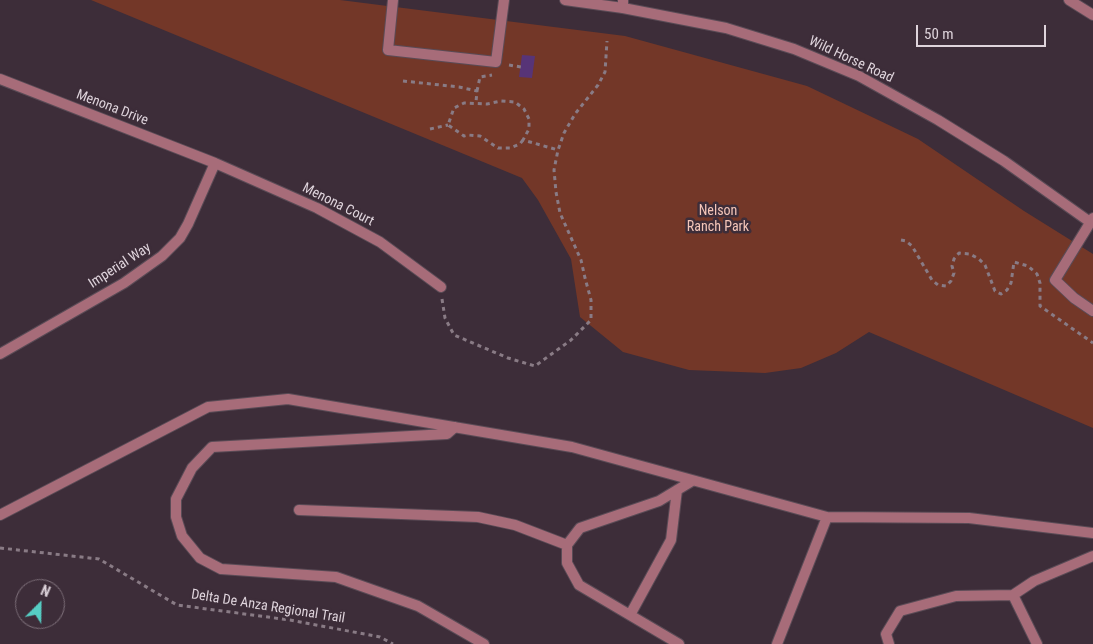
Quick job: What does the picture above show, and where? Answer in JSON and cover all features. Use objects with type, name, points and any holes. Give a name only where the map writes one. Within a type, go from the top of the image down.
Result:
[{"type":"street","points":[[393,0],[388,50],[496,62],[504,0]]},
{"type":"street","name":"Wild Horse Road","points":[[565,0],[623,4],[726,28],[794,49],[859,76],[938,120],[1004,161],[1092,221]]},
{"type":"street","points":[[1069,0],[1093,15]]},
{"type":"street","name":"Menona Drive","points":[[0,79],[215,163]]},
{"type":"street","name":"Menona Court","points":[[215,163],[317,208],[380,242],[441,287]]},
{"type":"street","name":"Imperial Way","points":[[0,354],[124,283],[162,256],[180,238],[215,163]]},
{"type":"street","points":[[1092,221],[1055,280],[1074,298],[1093,311]]},
{"type":"street","points":[[0,515],[208,407],[288,399],[572,447],[826,518],[969,518],[1093,534]]},
{"type":"street","points":[[455,427],[447,434],[212,447],[192,468],[176,499],[176,517],[182,536],[200,558],[221,570],[336,577],[418,606],[484,644]]},
{"type":"street","points":[[679,644],[579,584],[567,563],[567,545],[580,528],[659,501],[692,480]]},
{"type":"street","points":[[630,615],[671,540],[677,490]]},
{"type":"street","points":[[299,510],[478,517],[515,525],[567,545]]},
{"type":"street","points":[[776,644],[826,518]]},
{"type":"street","points":[[889,644],[886,634],[900,611],[956,596],[1014,595],[1034,581],[1093,556]]},
{"type":"street","points":[[1014,595],[1037,644]]},
{"type":"path","points":[[441,287],[445,318],[454,335],[508,358],[535,366],[571,340],[591,320],[590,300],[583,269],[560,213],[554,170],[564,133],[605,72],[608,41]]},
{"type":"path","points":[[404,81],[459,87],[477,91],[476,102]]},
{"type":"path","points":[[430,129],[448,125],[464,136],[468,134],[480,136],[498,148],[510,148],[520,144],[523,140],[529,129],[529,119],[524,109],[515,102],[501,101],[487,104],[476,102],[464,103],[454,108],[448,125]]},
{"type":"path","points":[[523,140],[558,150]]},
{"type":"path","points":[[901,240],[906,241],[912,246],[932,280],[938,285],[946,286],[951,281],[954,273],[952,266],[954,259],[959,253],[970,254],[979,259],[985,265],[995,291],[1001,294],[1007,290],[1011,283],[1014,262],[1028,266],[1037,274],[1040,283],[1040,306],[1093,343]]},
{"type":"path","name":"Delta De Anza Regional Trail","points":[[0,548],[99,559],[177,604],[299,621],[380,636],[393,644]]},
{"type":"green space","name":"Nelson Ranch Park","points":[[91,0],[340,0],[625,36],[807,86],[918,139],[1024,211],[1093,254],[1093,428],[869,332],[836,353],[801,368],[765,373],[689,370],[623,352],[580,317],[571,259],[538,200],[522,178]]},
{"type":"building","points":[[522,55],[535,56],[532,78],[519,77]]}]
